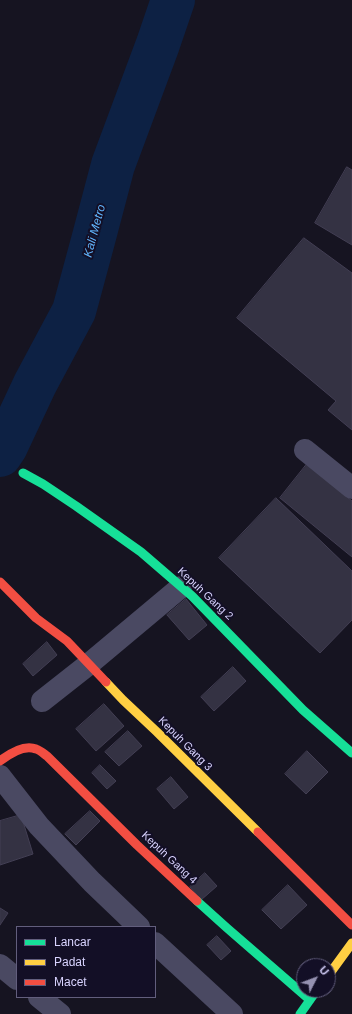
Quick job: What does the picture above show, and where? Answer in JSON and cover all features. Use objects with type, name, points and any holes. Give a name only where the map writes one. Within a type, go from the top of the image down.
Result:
[{"type":"street","points":[[305,450],[352,488]]},
{"type":"street","name":"Kepuh Gang 2","points":[[24,473],[76,506],[141,552],[197,601],[303,710],[352,753]]},
{"type":"street","name":"Kepuh Gang 3","points":[[0,582],[36,618],[67,641],[123,700],[352,925]]},
{"type":"street","points":[[42,701],[181,587]]},
{"type":"street","name":"Kepuh Gang 4","points":[[0,761],[9,754],[22,749],[35,749],[47,756],[137,845],[227,928],[310,1000]]},
{"type":"street","points":[[0,776],[39,826],[92,882],[138,926]]},
{"type":"street","points":[[336,965],[352,943]]},
{"type":"street","points":[[156,944],[232,1014]]},
{"type":"street","points":[[0,965],[16,978]]},
{"type":"street","points":[[40,998],[60,1014]]},
{"type":"street","points":[[300,1014],[310,1000]]},
{"type":"building","points":[[347,167],[352,170],[352,245],[315,223]]},
{"type":"building","points":[[304,238],[352,273],[352,430],[328,410],[336,401],[237,318]]},
{"type":"building","points":[[307,464],[352,501],[352,557],[280,498]]},
{"type":"building","points":[[276,498],[352,571],[352,620],[320,653],[219,558]]},
{"type":"building","points":[[186,599],[207,625],[189,640],[167,615]]},
{"type":"building","points":[[47,642],[57,655],[33,676],[23,664]]},
{"type":"building","points":[[233,667],[246,681],[214,711],[201,697]]},
{"type":"building","points":[[104,704],[124,726],[96,751],[76,729]]},
{"type":"building","points":[[128,731],[142,746],[119,766],[105,752]]},
{"type":"building","points":[[307,751],[328,772],[306,794],[285,774]]},
{"type":"building","points":[[100,765],[116,781],[107,789],[92,773]]},
{"type":"building","points":[[171,777],[188,797],[174,809],[157,789]]},
{"type":"building","points":[[90,811],[100,821],[76,845],[65,834]]},
{"type":"building","points":[[21,815],[33,854],[0,865],[0,821]]},
{"type":"building","points":[[205,873],[217,886],[201,900],[190,887]]},
{"type":"building","points":[[288,885],[307,905],[281,929],[262,910]]},
{"type":"building","points":[[0,908],[8,913],[0,925]]},
{"type":"building","points":[[217,936],[231,951],[221,960],[207,945]]},
{"type":"waterway","name":"Kali Metro","points":[[0,455],[6,446],[35,384],[74,311],[113,165],[173,0]]},
{"type":"traffic: fast","points":[[23,473],[43,484],[76,506],[141,552],[192,596],[303,710],[352,753]]},
{"type":"traffic: fast","points":[[197,901],[310,1000]]},
{"type":"traffic: fast","points":[[300,1014],[311,998]]},
{"type":"traffic: slow","points":[[106,682],[258,832]]},
{"type":"traffic: slow","points":[[336,965],[352,943]]},
{"type":"traffic: jam","points":[[0,582],[36,618],[67,641],[106,682]]},
{"type":"traffic: jam","points":[[0,761],[12,753],[22,749],[31,748],[42,752],[137,845],[197,901]]},
{"type":"traffic: jam","points":[[258,832],[352,925]]}]
